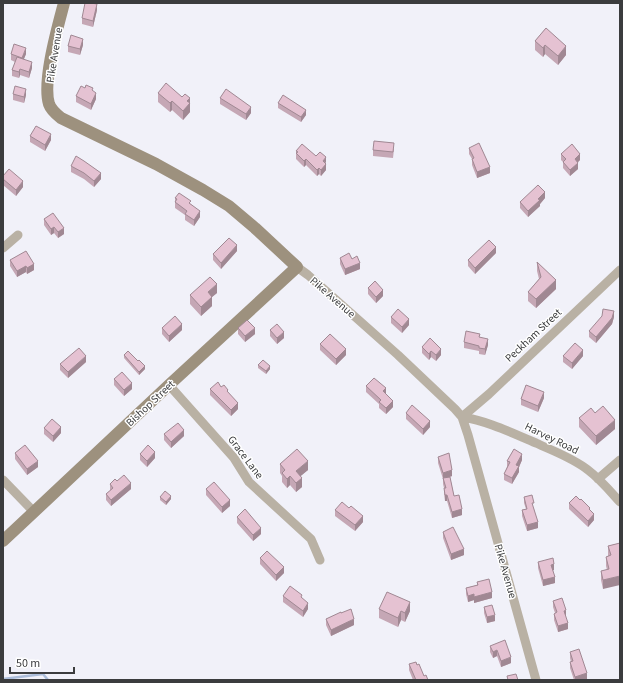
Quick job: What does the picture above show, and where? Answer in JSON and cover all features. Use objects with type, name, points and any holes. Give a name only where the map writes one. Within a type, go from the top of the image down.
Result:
[{"type":"street","name":"Pike Avenue","points":[[64,3],[50,66],[48,90],[49,103],[53,111],[61,118],[156,164],[210,194],[228,206],[342,304],[452,405],[462,417],[536,680]]},
{"type":"street","points":[[3,248],[18,235]]},
{"type":"street","name":"Bishop Street","points":[[3,541],[168,385],[298,267]]},
{"type":"street","name":"Peckham Street","points":[[462,417],[489,394],[620,270]]},
{"type":"street","name":"Grace Lane","points":[[168,385],[234,458],[249,482],[311,539],[320,560]]},
{"type":"street","name":"Harvey Road","points":[[462,417],[476,419],[492,424],[554,451],[587,469],[620,502]]},
{"type":"street","points":[[598,479],[620,460]]},
{"type":"street","points":[[3,480],[34,512]]},
{"type":"building","points":[[85,3],[97,4],[93,21],[82,18]]},
{"type":"building","points":[[546,28],[566,46],[558,56],[545,45],[543,48],[535,41]]},
{"type":"building","points":[[71,35],[83,39],[80,49],[68,46]]},
{"type":"building","points":[[14,44],[26,48],[22,58],[11,54]]},
{"type":"building","points":[[17,57],[32,62],[29,72],[20,69],[19,72],[12,70]]},
{"type":"building","points":[[166,83],[182,97],[185,94],[190,98],[187,101],[190,103],[183,111],[172,101],[170,103],[158,93]]},
{"type":"building","points":[[86,85],[93,88],[92,90],[96,93],[91,104],[76,96],[81,86],[85,88]]},
{"type":"building","points":[[15,86],[26,89],[24,97],[13,94]]},
{"type":"building","points":[[226,89],[251,107],[246,114],[220,98]]},
{"type":"building","points":[[283,95],[306,110],[301,117],[278,103]]},
{"type":"building","points":[[36,126],[51,134],[45,145],[30,136]]},
{"type":"building","points":[[374,141],[394,143],[393,152],[373,150]]},
{"type":"building","points":[[479,143],[490,167],[477,172],[472,159],[474,158],[469,148]]},
{"type":"building","points":[[302,144],[316,156],[320,152],[326,157],[323,161],[326,164],[321,170],[319,168],[317,170],[306,159],[304,161],[296,153]]},
{"type":"building","points":[[572,144],[580,154],[575,159],[578,163],[570,170],[563,162],[566,159],[561,154]]},
{"type":"building","points":[[76,156],[101,173],[94,181],[84,173],[71,166]]},
{"type":"building","points":[[9,169],[23,181],[16,190],[3,179],[3,176]]},
{"type":"building","points":[[538,185],[545,192],[538,199],[540,200],[528,211],[520,202]]},
{"type":"building","points":[[179,193],[191,201],[189,203],[200,211],[194,220],[185,214],[187,211],[175,202],[177,199],[175,198]]},
{"type":"building","points":[[53,213],[64,228],[58,232],[54,227],[51,229],[44,219]]},
{"type":"building","points":[[229,238],[237,245],[221,263],[213,254]]},
{"type":"building","points":[[489,240],[496,247],[475,268],[468,260]]},
{"type":"building","points":[[26,251],[34,264],[17,271],[10,260]]},
{"type":"building","points":[[349,253],[352,259],[357,256],[360,263],[345,269],[340,258]]},
{"type":"building","points":[[537,262],[556,280],[536,299],[528,292],[541,277]]},
{"type":"building","points":[[210,277],[217,284],[208,292],[212,297],[201,307],[190,295]]},
{"type":"building","points":[[375,281],[383,290],[376,297],[368,288]]},
{"type":"building","points":[[398,309],[409,319],[402,327],[391,317]]},
{"type":"building","points":[[603,309],[614,311],[612,318],[596,337],[589,331],[602,316]]},
{"type":"building","points":[[175,316],[182,324],[169,336],[162,328]]},
{"type":"building","points":[[247,320],[255,328],[245,336],[238,328]]},
{"type":"building","points":[[277,324],[284,332],[277,338],[270,330]]},
{"type":"building","points":[[466,331],[480,334],[479,337],[488,339],[485,349],[464,342]]},
{"type":"building","points":[[330,334],[346,349],[336,359],[320,344]]},
{"type":"building","points":[[430,338],[441,349],[436,355],[431,351],[429,354],[422,347]]},
{"type":"building","points":[[575,343],[583,350],[572,363],[563,356]]},
{"type":"building","points":[[79,348],[86,356],[68,372],[60,364]]},
{"type":"building","points":[[128,351],[145,366],[139,372],[124,355]]},
{"type":"building","points":[[263,360],[270,366],[266,371],[258,365]]},
{"type":"building","points":[[122,372],[132,383],[124,390],[114,379]]},
{"type":"building","points":[[374,378],[386,388],[383,391],[393,401],[386,408],[379,402],[381,400],[366,386]]},
{"type":"building","points":[[218,382],[221,387],[224,385],[228,390],[227,391],[238,403],[231,410],[210,389]]},
{"type":"building","points":[[526,385],[544,392],[538,406],[521,399]]},
{"type":"building","points":[[412,405],[430,421],[423,429],[406,413]]},
{"type":"building","points":[[603,406],[615,420],[596,436],[579,418],[591,408],[595,413]]},
{"type":"building","points":[[52,419],[61,427],[53,436],[44,428]]},
{"type":"building","points":[[178,423],[184,430],[171,442],[164,434]]},
{"type":"building","points":[[25,445],[38,461],[27,469],[15,453]]},
{"type":"building","points":[[148,445],[155,452],[147,461],[140,454]]},
{"type":"building","points":[[297,449],[308,461],[296,471],[302,478],[296,483],[290,476],[287,479],[282,473],[285,470],[280,464]]},
{"type":"building","points":[[514,449],[522,454],[516,465],[519,466],[512,478],[504,474],[510,462],[507,461]]},
{"type":"building","points":[[449,453],[452,470],[443,473],[438,457]]},
{"type":"building","points":[[124,475],[131,483],[111,500],[106,494],[113,488],[110,484],[115,479],[117,481]]},
{"type":"building","points":[[450,477],[454,496],[459,495],[462,509],[452,512],[447,495],[445,495],[444,488],[446,488],[443,478]]},
{"type":"building","points":[[214,482],[230,500],[222,507],[206,489]]},
{"type":"building","points":[[165,491],[171,496],[166,502],[160,497]]},
{"type":"building","points":[[532,495],[534,503],[532,503],[538,522],[527,525],[522,510],[527,509],[524,497]]},
{"type":"building","points":[[576,496],[590,508],[589,509],[594,514],[588,521],[569,503]]},
{"type":"building","points":[[342,502],[349,508],[351,506],[363,516],[355,525],[335,510]]},
{"type":"building","points":[[245,509],[261,528],[253,535],[237,517]]},
{"type":"building","points":[[453,527],[464,549],[451,554],[443,532]]},
{"type":"building","points":[[620,543],[620,576],[603,580],[601,571],[609,569],[606,557],[611,555],[608,546]]},
{"type":"building","points":[[267,551],[284,567],[276,575],[260,558]]},
{"type":"building","points":[[553,558],[554,564],[551,565],[555,577],[543,580],[538,562]]},
{"type":"building","points":[[489,579],[492,592],[474,597],[474,594],[468,596],[466,588],[478,585],[477,582]]},
{"type":"building","points":[[290,586],[302,595],[301,597],[308,603],[303,611],[283,596]]},
{"type":"building","points":[[387,592],[410,602],[405,613],[401,611],[398,618],[379,609]]},
{"type":"building","points":[[562,598],[568,623],[558,626],[554,614],[557,612],[553,601]]},
{"type":"building","points":[[492,605],[495,615],[487,617],[484,607]]},
{"type":"building","points":[[351,609],[354,619],[331,630],[326,619]]},
{"type":"building","points":[[505,640],[511,657],[501,661],[497,650],[493,652],[490,646]]},
{"type":"building","points":[[579,649],[587,673],[575,677],[570,662],[573,661],[570,652]]},
{"type":"building","points":[[416,662],[417,665],[419,664],[424,676],[426,675],[428,680],[416,680],[409,664]]},
{"type":"building","points":[[516,674],[518,680],[508,680],[507,676]]},
{"type":"waterway","points":[[3,679],[43,674],[48,680]]}]
